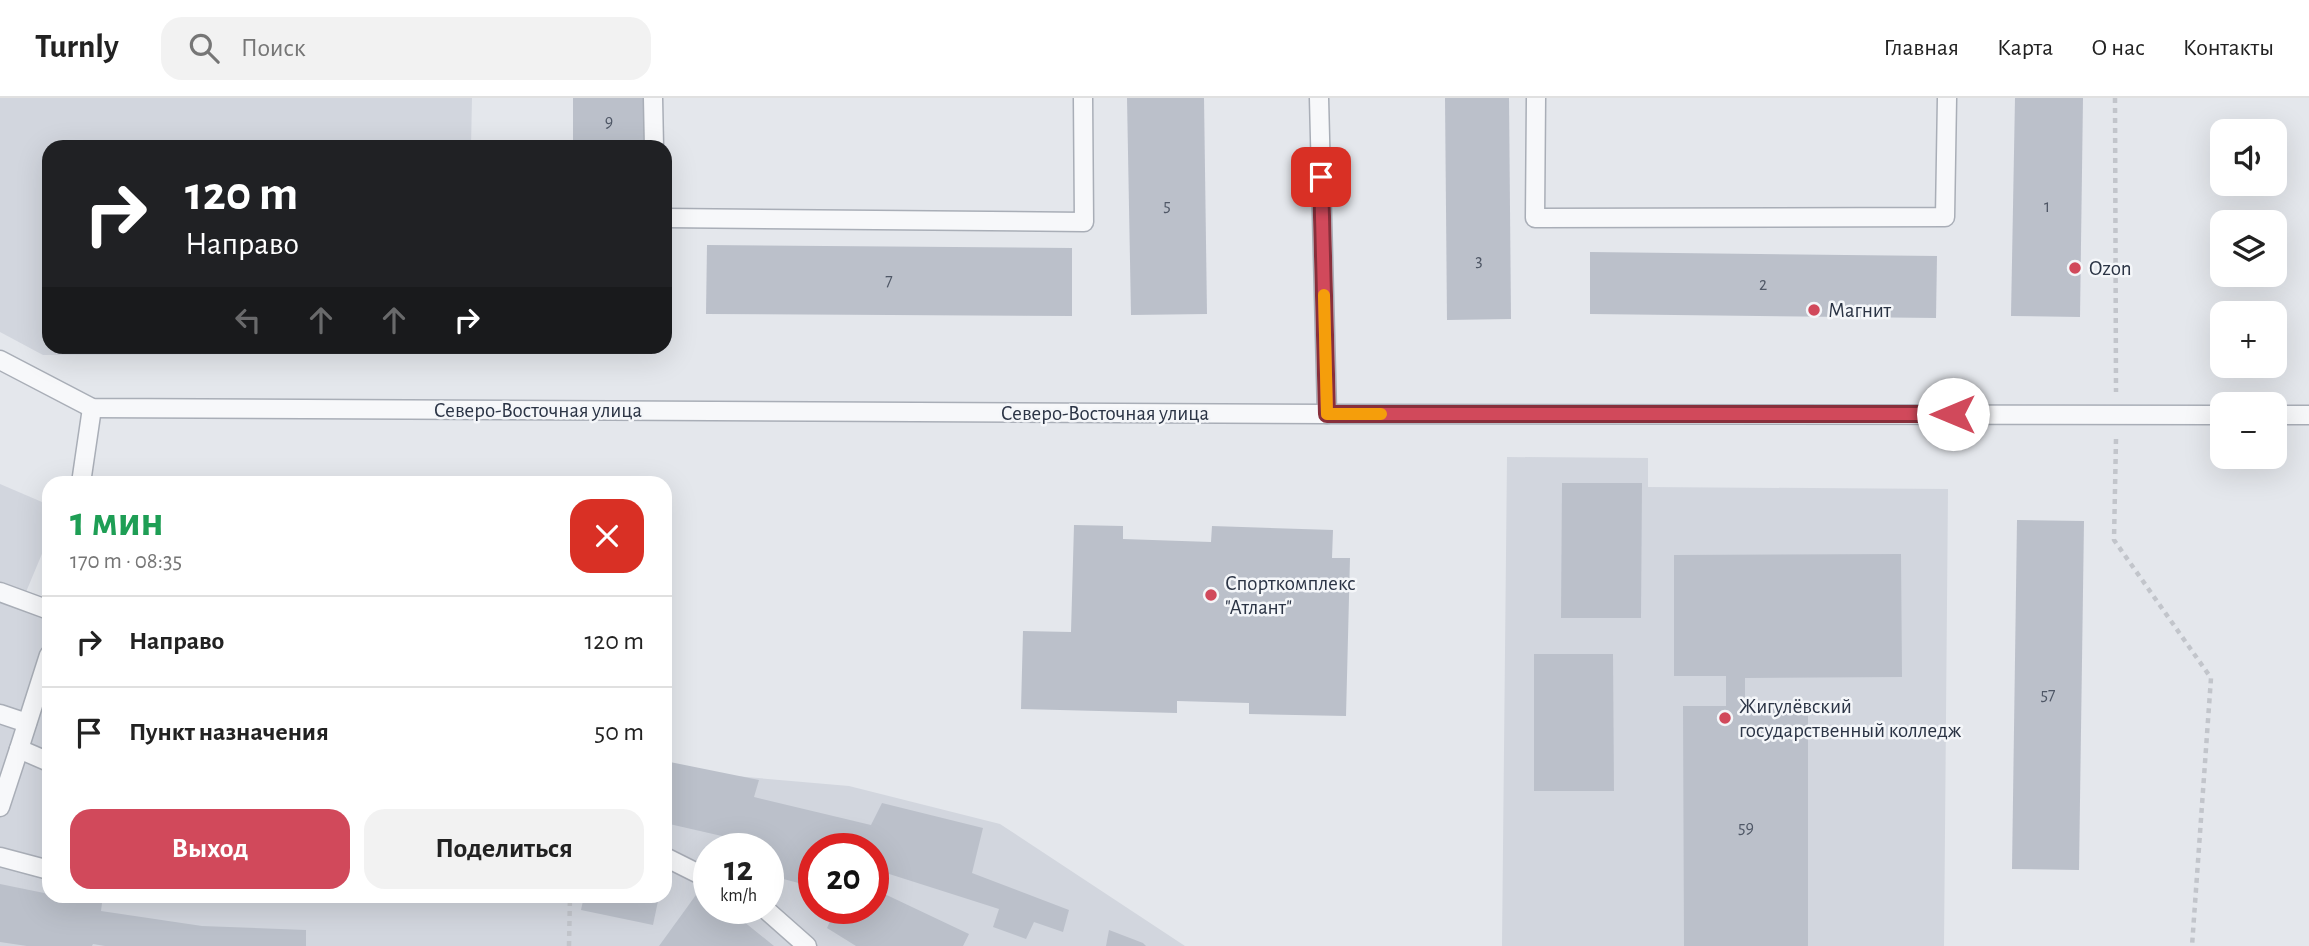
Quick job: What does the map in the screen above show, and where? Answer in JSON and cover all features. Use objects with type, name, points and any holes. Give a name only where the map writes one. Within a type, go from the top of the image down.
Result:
[{"type":"lane","points":[[653,98],[654,140]]},
{"type":"lane","points":[[672,218],[1084,222],[1083,98]]},
{"type":"lane","points":[[1319,98],[1327,414]]},
{"type":"lane","points":[[1536,98],[1535,218],[1945,217],[1947,98]]},
{"type":"lane","name":"Северо-Восточная улица","points":[[0,360],[92,408],[2210,415]]},
{"type":"lane","points":[[82,476],[92,408]]},
{"type":"lane","points":[[2287,415],[2309,415]]},
{"type":"lane","points":[[0,592],[42,607]]},
{"type":"lane","points":[[0,807],[5,776],[19,749],[42,677]]},
{"type":"lane","points":[[0,714],[27,723]]},
{"type":"lane","points":[[19,749],[42,759]]},
{"type":"lane","points":[[0,857],[42,868]]},
{"type":"lane","points":[[672,860],[693,871]]},
{"type":"lane","points":[[782,924],[807,946]]},
{"type":"path","points":[[2115,98],[2114,540],[2211,678],[2192,946]]},
{"type":"path","points":[[569,946],[570,903]]},
{"type":"shaded area","points":[[0,98],[472,98],[471,140],[42,140],[42,354],[254,354],[43,355],[0,332]]},
{"type":"shaded area","name":"Жигулёвский государственный колледж","points":[[1507,457],[1648,458],[1648,487],[1948,489],[1944,946],[1502,946]]},
{"type":"shaded area","points":[[0,484],[42,502],[42,554],[26,592],[42,598],[42,648],[37,660],[42,662],[42,903],[672,903],[672,771],[849,786],[1000,824],[1185,946],[0,946]]},
{"type":"building","points":[[573,98],[644,98],[644,140],[573,140]]},
{"type":"building","points":[[1127,98],[1204,98],[1207,314],[1131,315]]},
{"type":"building","points":[[1445,98],[1509,98],[1511,319],[1447,320]]},
{"type":"building","points":[[2015,98],[2083,98],[2080,317],[2011,316]]},
{"type":"building","points":[[707,245],[1072,248],[1072,316],[706,314]]},
{"type":"building","points":[[1590,252],[1937,256],[1936,318],[1590,314]]},
{"type":"building","points":[[1562,483],[1642,483],[1641,618],[1561,618]]},
{"type":"building","points":[[2017,520],[2084,521],[2079,870],[2012,869]]},
{"type":"building","name":"Спорткомплекс \"Атлант\"","points":[[1074,525],[1123,526],[1123,539],[1211,542],[1212,526],[1333,530],[1332,558],[1350,558],[1346,716],[1249,714],[1249,703],[1177,701],[1177,713],[1021,709],[1023,631],[1071,632]]},
{"type":"building","points":[[1901,554],[1902,677],[1745,678],[1745,709],[1808,709],[1808,946],[1684,946],[1683,706],[1726,706],[1726,676],[1674,676],[1674,555]]},
{"type":"building","points":[[1534,654],[1613,654],[1614,791],[1534,791]]},
{"type":"building","points":[[672,762],[759,780],[754,797],[871,825],[882,803],[983,828],[972,873],[1069,910],[1063,932],[1034,922],[1026,939],[993,927],[999,909],[889,874],[889,833],[798,833],[798,883],[784,879],[784,833],[709,833],[672,825]]},
{"type":"building","points":[[0,884],[42,893],[42,903],[102,903],[101,911],[202,926],[306,930],[306,946],[27,946],[0,942]]},
{"type":"building","points":[[889,896],[969,934],[963,946],[856,946],[827,928],[829,924],[889,924]]},
{"type":"building","points":[[693,899],[693,924],[747,924],[774,946],[659,946]]},
{"type":"building","points":[[582,903],[658,903],[653,925],[581,910]]},
{"type":"building","points":[[1109,930],[1143,943],[1146,946],[1106,946]]},
{"type":"slow traffic","points":[[1324,295],[1327,414],[1381,414]]},
{"type":"place","name":"Ozon","points":[[2075,268]]},
{"type":"place","name":"Магнит","points":[[1814,310]]},
{"type":"place","name":"Спорткомплекс \"Атлант\"","points":[[1211,595]]},
{"type":"place","name":"Жигулёвский государственный колледж","points":[[1725,718]]},
{"type":"route","points":[[1321,177],[1327,414],[1953,414]]}]
